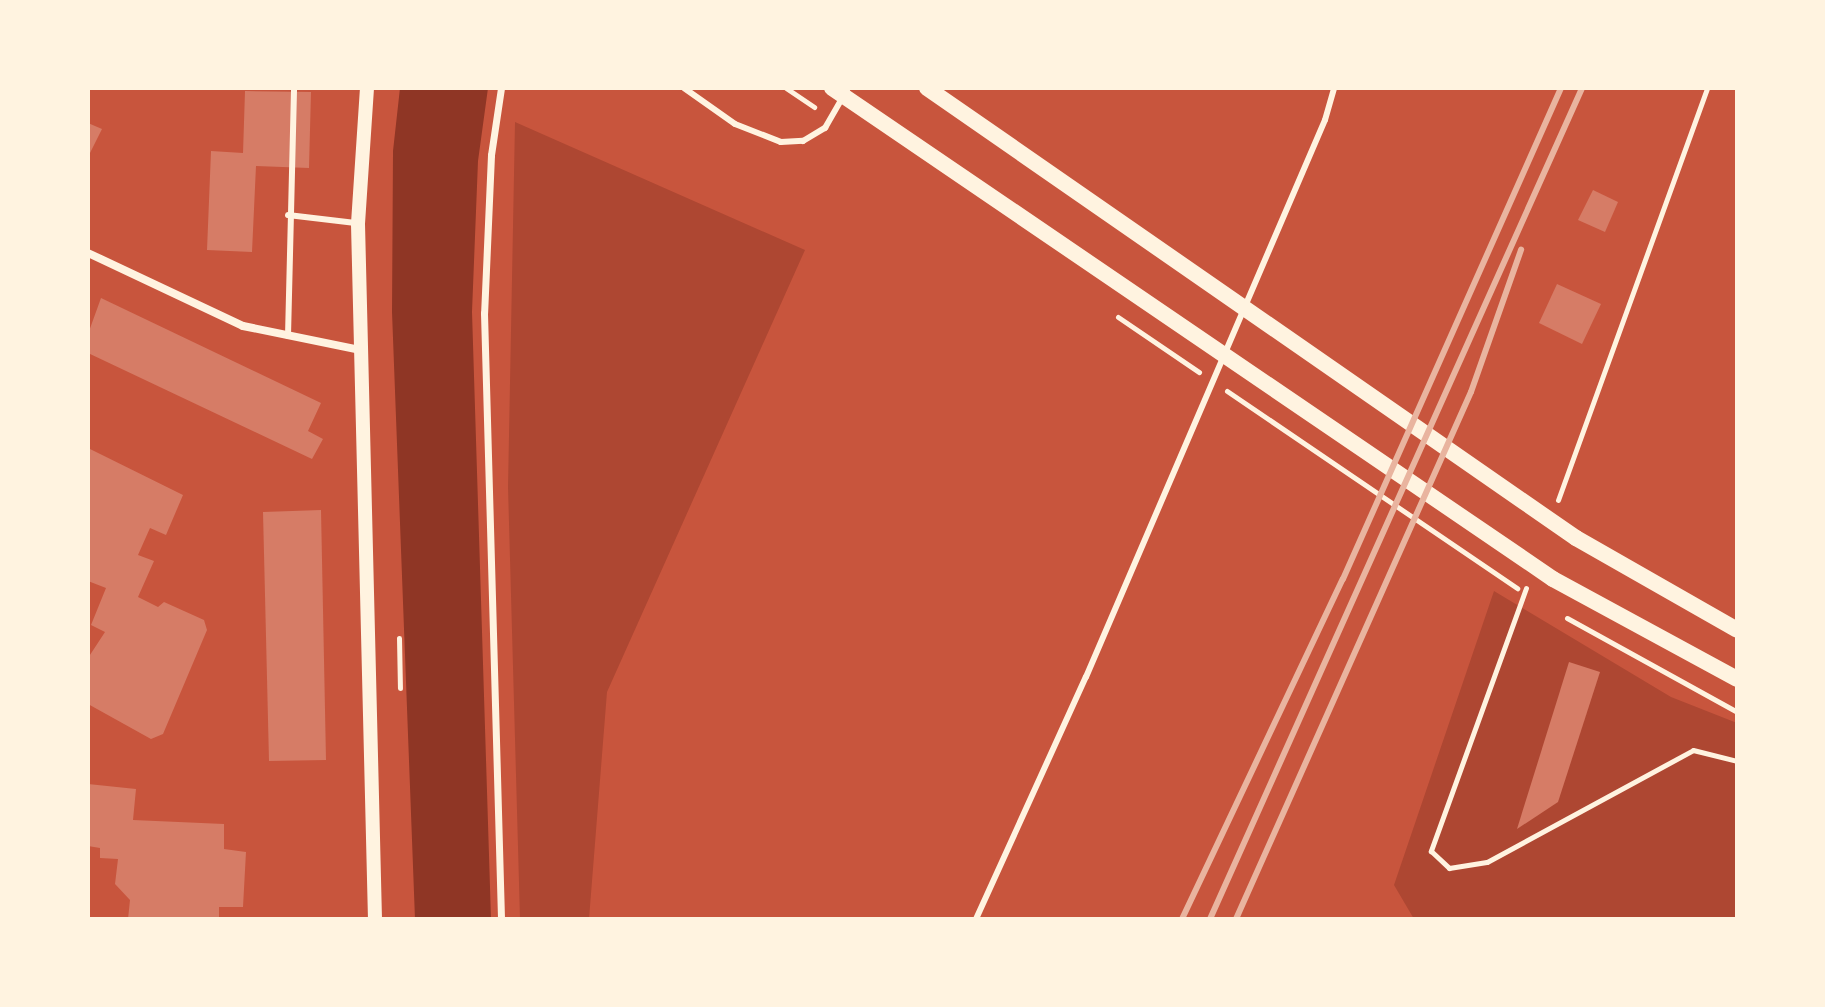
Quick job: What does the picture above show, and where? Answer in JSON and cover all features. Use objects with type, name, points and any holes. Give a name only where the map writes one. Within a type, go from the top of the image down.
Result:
[{"type":"main road","points":[[832,88],[1553,579],[1737,679]]},
{"type":"main road","points":[[927,88],[1637,576],[1737,630]]},
{"type":"street","points":[[367,88],[358,224],[375,919]]},
{"type":"street","points":[[501,88],[491,155],[484,313],[501,919]]},
{"type":"street","points":[[88,253],[243,326],[360,350]]},
{"type":"lane","points":[[288,336],[288,215],[294,88]]},
{"type":"lane","points":[[684,88],[735,124],[781,142],[803,141],[825,128],[848,88]]},
{"type":"lane","points":[[976,919],[1105,633],[1325,120],[1334,88]]},
{"type":"lane","points":[[288,215],[358,224]]},
{"type":"path","points":[[1596,636],[1737,712]]},
{"type":"path","points":[[399,638],[400,688]]},
{"type":"path","points":[[1620,919],[1669,919]]},
{"type":"shaded area","points":[[400,88],[488,88],[478,161],[472,312],[491,919],[415,919],[392,312],[393,151]]},
{"type":"shaded area","points":[[515,122],[805,250],[607,692],[589,919],[520,919],[508,487]]},
{"type":"shaded area","points":[[1494,591],[1671,697],[1737,723],[1737,919],[1414,919],[1394,885]]},
{"type":"building","points":[[245,91],[311,92],[309,168],[256,166],[252,252],[207,250],[211,151],[243,153]]},
{"type":"building","points":[[88,123],[102,129],[88,157]]},
{"type":"building","points":[[1593,190],[1618,202],[1605,232],[1578,220]]},
{"type":"building","points":[[1557,284],[1601,304],[1582,344],[1539,323]]},
{"type":"building","points":[[101,298],[321,403],[308,431],[323,439],[312,459],[88,353],[88,334]]},
{"type":"building","points":[[88,448],[183,495],[166,535],[150,528],[138,555],[154,561],[138,597],[158,607],[164,602],[204,620],[207,630],[163,734],[151,739],[88,704],[88,658],[105,632],[91,625],[106,588],[88,581]]},
{"type":"building","points":[[321,510],[326,760],[269,761],[263,512]]},
{"type":"building","points":[[1569,662],[1600,672],[1558,802],[1517,829]]},
{"type":"building","points":[[88,784],[136,789],[133,820],[224,824],[224,849],[246,852],[243,907],[219,907],[219,919],[128,919],[130,900],[115,884],[118,859],[100,858],[100,848],[88,846]]},
{"type":"railway","points":[[1182,919],[1343,579],[1561,88]]},
{"type":"railway","points":[[1210,919],[1582,88]]},
{"type":"railway","points":[[1236,919],[1471,392],[1521,250]]}]
